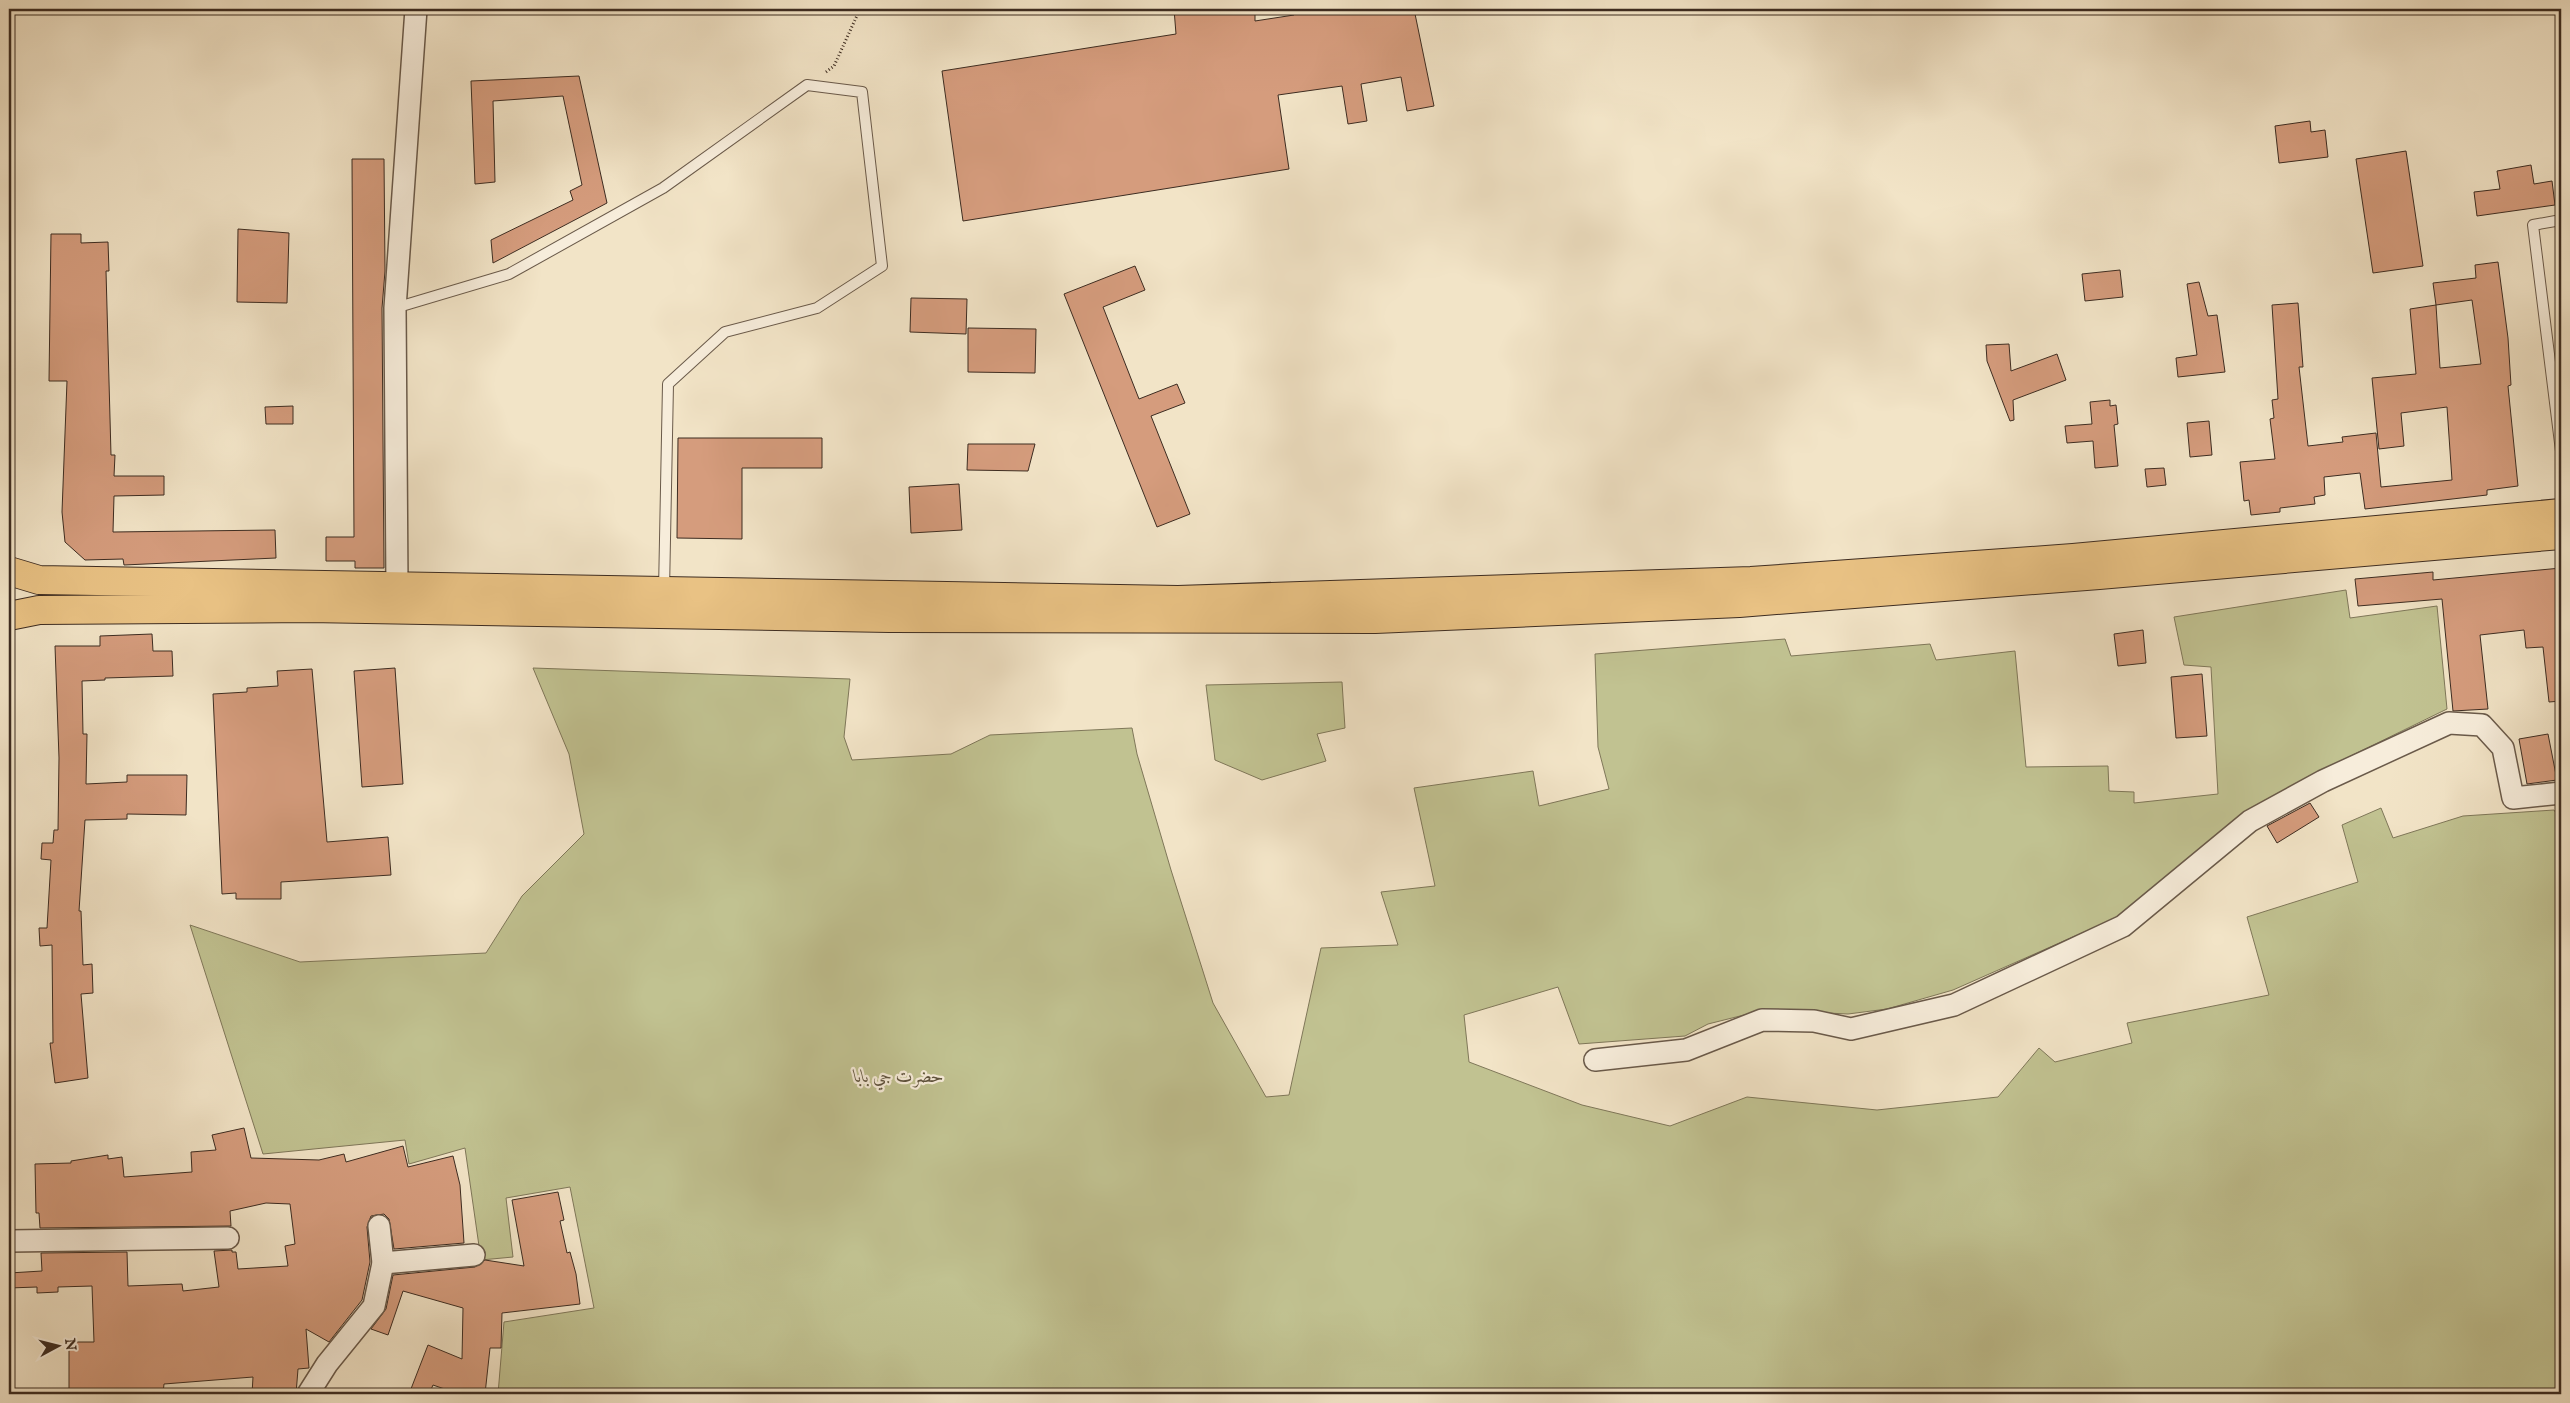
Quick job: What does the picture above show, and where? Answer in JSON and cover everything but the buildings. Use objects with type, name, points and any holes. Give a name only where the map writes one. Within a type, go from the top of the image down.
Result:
[{"type":"main road","points":[[9,616],[39,610],[310,596],[397,586],[889,618],[1386,606],[1739,603],[2099,575],[2554,524]]},
{"type":"main road","points":[[9,571],[39,580],[310,596],[663,602]]},
{"type":"street","points":[[397,586],[395,308],[416,9]]},
{"type":"street","points":[[1595,1060],[1686,1050],[1762,1020],[1814,1021],[1851,1029],[1954,1005],[2123,926],[2250,821],[2323,781],[2449,723],[2482,725],[2503,748],[2513,798],[2561,793]]},
{"type":"street","points":[[308,1394],[327,1364],[374,1306],[383,1263],[379,1226]]},
{"type":"street","points":[[9,1241],[228,1238]]},
{"type":"street","points":[[383,1263],[474,1255]]},
{"type":"lane","points":[[395,308],[509,274],[663,188],[807,85],[862,92],[882,266],[817,308],[725,332],[668,384],[663,602]]},
{"type":"lane","points":[[2561,220],[2533,225],[2561,451]]},
{"type":"path","points":[[807,85],[834,66],[860,9]]},
{"type":"green space","name":"حضرت جي بابا","points":[[2346,590],[2350,618],[2437,606],[2447,709],[2320,771],[2242,814],[2116,918],[1953,990],[1887,1009],[1848,1014],[1764,1010],[1708,1024],[1685,1036],[1579,1044],[1558,987],[1464,1015],[1469,1062],[1582,1105],[1670,1126],[1747,1097],[1877,1110],[1998,1097],[2039,1048],[2055,1062],[2132,1043],[2127,1023],[2269,995],[2247,917],[2358,882],[2342,825],[2381,808],[2393,838],[2463,816],[2554,810],[2561,821],[2561,1394],[498,1394],[504,1322],[594,1308],[570,1187],[506,1198],[513,1257],[481,1260],[465,1148],[409,1164],[405,1140],[263,1154],[190,925],[300,962],[486,953],[522,896],[584,834],[569,754],[533,668],[850,679],[844,737],[852,760],[951,754],[990,735],[1132,728],[1137,754],[1171,870],[1213,1003],[1266,1097],[1289,1095],[1321,948],[1398,945],[1381,892],[1435,886],[1414,788],[1533,771],[1539,806],[1609,789],[1598,747],[1595,654],[1785,639],[1791,656],[1930,644],[1936,660],[2015,651],[2026,767],[2108,766],[2109,791],[2134,792],[2134,803],[2218,794],[2211,667],[2184,665],[2174,617]]},
{"type":"green space","points":[[1342,682],[1345,728],[1317,734],[1326,761],[1262,780],[1215,760],[1206,685]]}]
